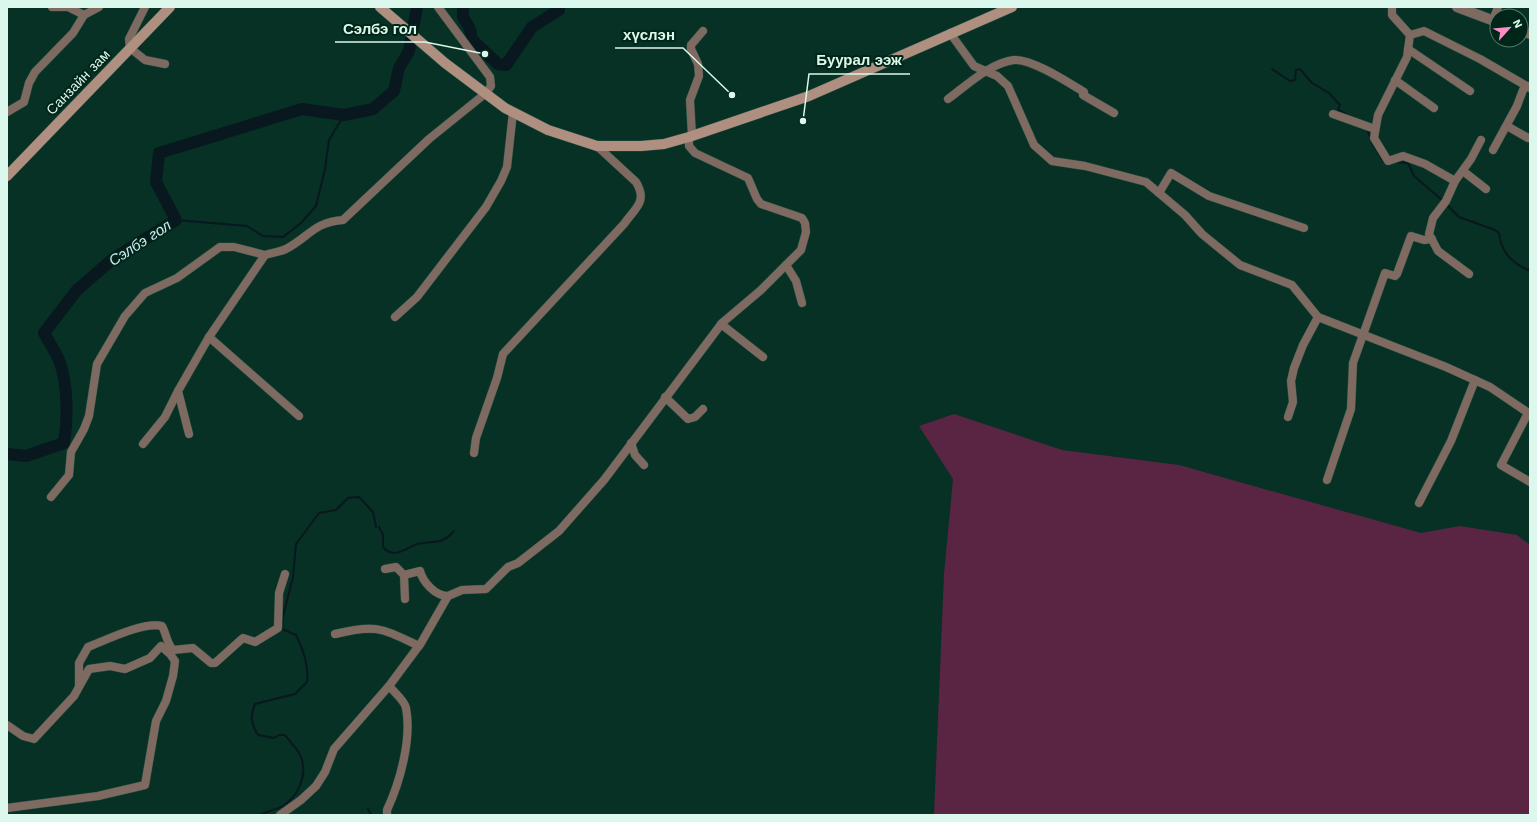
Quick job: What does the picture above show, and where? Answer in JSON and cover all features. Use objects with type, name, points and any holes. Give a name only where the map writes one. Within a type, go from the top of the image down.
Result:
[{"type":"main road","name":"Санзайн зам","points":[[7,176],[170,7]]},
{"type":"main road","points":[[380,7],[445,63],[513,112],[548,130],[597,146],[641,146],[664,144],[690,137],[809,96],[1012,7]]},
{"type":"street","points":[[52,7],[68,7],[84,15]]},
{"type":"street","points":[[7,112],[24,102],[28,82],[35,72],[73,33],[84,15],[99,7]]},
{"type":"street","points":[[145,7],[129,39],[130,48],[145,60],[165,64]]},
{"type":"street","points":[[51,497],[69,475],[71,452],[84,429],[89,416],[97,364],[125,316],[145,293],[177,278],[220,247],[234,247],[265,255],[285,249],[314,228],[329,221],[343,220],[429,139],[486,94],[491,86],[490,77],[438,7]]},
{"type":"street","points":[[1392,7],[1392,15],[1410,34]]},
{"type":"street","points":[[1457,7],[1489,19]]},
{"type":"street","points":[[404,575],[420,571],[423,580],[441,596],[448,596],[462,590],[486,589],[508,567],[518,564],[559,531],[604,480],[721,324],[761,290],[801,250],[806,232],[805,223],[802,218],[761,204],[757,199],[748,178],[695,153],[689,146],[690,100],[696,89],[699,76],[698,64],[691,49],[691,45],[703,31]]},
{"type":"street","points":[[1410,34],[1424,31],[1480,59],[1529,87]]},
{"type":"street","points":[[950,33],[974,66],[983,72],[997,76],[1008,86],[1034,145],[1052,161],[1085,166],[1146,182],[1184,214],[1202,234],[1240,265],[1292,285],[1318,317],[1475,380],[1490,387],[1529,414],[1501,465],[1530,482]]},
{"type":"street","points":[[1410,34],[1407,56],[1378,114],[1374,138],[1388,161],[1403,156],[1425,164],[1455,181]]},
{"type":"street","points":[[1408,49],[1470,91]]},
{"type":"street","points":[[948,99],[983,72],[1015,60],[1035,64],[1084,92],[1083,95],[1114,113]]},
{"type":"street","points":[[1395,80],[1434,108]]},
{"type":"street","points":[[1493,150],[1507,126],[1523,90],[1529,87]]},
{"type":"street","points":[[395,317],[417,297],[486,207],[501,181],[508,167],[513,112]]},
{"type":"street","points":[[1333,114],[1375,129]]},
{"type":"street","points":[[1507,126],[1528,138]]},
{"type":"street","points":[[1469,274],[1438,251],[1429,234],[1433,218],[1446,201],[1455,181],[1471,160],[1482,140]]},
{"type":"street","points":[[474,453],[476,438],[497,378],[502,354],[624,224],[640,204],[640,188],[636,182],[597,146]]},
{"type":"street","points":[[1463,171],[1486,189]]},
{"type":"street","points":[[1160,193],[1171,173],[1209,196],[1304,228]]},
{"type":"street","points":[[1327,480],[1351,409],[1353,363],[1362,334],[1385,273],[1395,276],[1397,274],[1411,236],[1424,240],[1432,239]]},
{"type":"street","points":[[143,444],[165,417],[209,337],[265,255]]},
{"type":"street","points":[[786,265],[796,281],[802,303]]},
{"type":"street","points":[[1288,417],[1293,402],[1291,381],[1294,368],[1303,345],[1318,317]]},
{"type":"street","points":[[721,324],[763,357]]},
{"type":"street","points":[[209,337],[299,416]]},
{"type":"street","points":[[1419,503],[1451,441],[1475,380]]},
{"type":"street","points":[[178,391],[189,434]]},
{"type":"street","points":[[665,397],[688,419],[695,417],[703,409]]},
{"type":"street","points":[[631,444],[635,455],[644,465]]},
{"type":"street","points":[[385,569],[396,566],[404,575],[405,599]]},
{"type":"street","points":[[79,686],[79,663],[88,647],[145,626],[157,624],[162,626],[167,636],[169,645],[173,650],[193,648],[211,663],[215,663],[243,638],[255,642],[266,637],[278,628],[279,593],[285,574]]},
{"type":"street","points":[[280,815],[301,800],[316,786],[325,772],[334,749],[389,686],[419,646],[448,596]]},
{"type":"street","points":[[335,634],[372,627],[386,630],[419,646]]},
{"type":"street","points":[[7,724],[23,736],[34,739],[74,696],[89,669],[110,666],[125,669],[150,658],[161,646],[175,661],[173,676],[166,701],[156,721],[145,785],[98,796],[7,808]]},
{"type":"street","points":[[387,815],[387,810],[396,787],[407,743],[406,707],[389,686]]},
{"type":"shaded area","points":[[954,414],[1062,450],[1179,465],[1421,533],[1460,526],[1517,535],[1530,545],[1530,815],[934,815],[944,574],[953,479],[919,426]]},
{"type":"waterway","name":"Сэлбэ гол","points":[[7,454],[26,456],[64,443],[67,412],[66,390],[59,360],[44,333],[77,290],[114,258],[176,220],[156,182],[159,153],[302,109],[344,115],[373,109],[394,91],[399,68],[409,51],[417,7]]},
{"type":"waterway","name":"Сэлбэ гол","points":[[463,7],[463,17],[470,29],[472,40],[498,64],[506,65],[532,27],[559,10],[559,7]]},
{"type":"waterway","points":[[1272,69],[1290,81],[1295,80],[1296,70],[1300,69],[1312,83],[1329,93],[1340,105],[1338,110],[1346,114]]},
{"type":"waterway","points":[[176,220],[247,226],[263,236],[283,237],[301,223],[316,206],[325,169],[329,140],[344,115]]},
{"type":"waterway","points":[[1367,129],[1372,143],[1384,162]]},
{"type":"waterway","points":[[1395,162],[1408,163],[1414,176],[1443,201]]},
{"type":"waterway","points":[[1446,204],[1459,217],[1495,230],[1499,233],[1502,246],[1508,256],[1522,267],[1528,270],[1530,268]]},
{"type":"waterway","points":[[260,815],[283,806],[293,798],[300,786],[303,774],[301,757],[285,735],[279,735],[274,738],[258,735],[252,720],[252,712],[255,704],[295,694],[307,682],[306,664],[299,640],[296,635],[282,629],[283,616],[293,577],[296,544],[319,513],[336,510],[348,498],[359,497],[373,512],[376,527]]},
{"type":"waterway","points":[[379,527],[383,535],[383,547],[391,553],[400,552],[417,544],[441,541],[454,531]]},
{"type":"waterway","points":[[368,809],[371,815]]},
{"type":"place","name":"Сэлбэ гол","points":[[485,54]]},
{"type":"place","name":"хүслэн","points":[[732,95]]},
{"type":"place","name":"Буурал ээж","points":[[803,121]]}]
